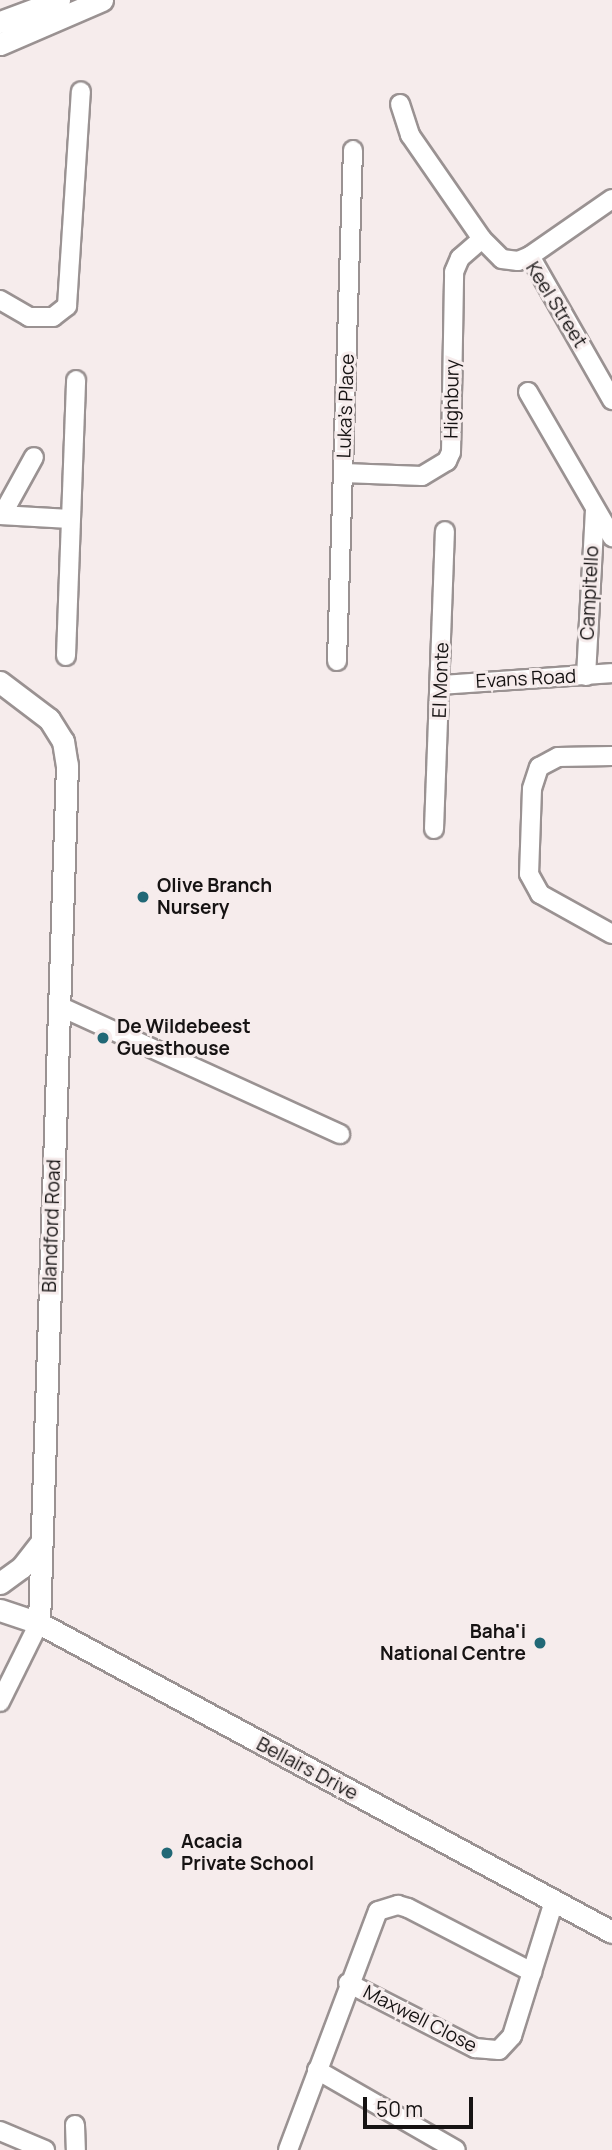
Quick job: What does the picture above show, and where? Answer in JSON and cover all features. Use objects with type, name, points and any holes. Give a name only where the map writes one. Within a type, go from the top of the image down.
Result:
[{"type":"street","points":[[0,22],[59,0]]},
{"type":"street","points":[[0,44],[102,0]]},
{"type":"street","points":[[0,300],[29,317],[53,317],[67,306],[81,92]]},
{"type":"street","name":"Keel Street","points":[[400,104],[410,135],[482,239],[509,262],[530,256],[612,400]]},
{"type":"street","name":"Luka's Place","points":[[337,661],[353,150]]},
{"type":"street","points":[[530,256],[612,199]]},
{"type":"street","name":"Highbury","points":[[344,473],[422,476],[447,461],[451,452],[454,272],[460,258],[482,239]]},
{"type":"street","points":[[65,656],[76,380]]},
{"type":"street","name":"Campitello","points":[[528,391],[612,537]]},
{"type":"street","points":[[34,457],[1,515],[70,519]]},
{"type":"street","name":"Campitello","points":[[586,676],[595,510]]},
{"type":"street","name":"El Monte","points":[[434,829],[445,531]]},
{"type":"street","name":"Evans Road","points":[[441,685],[612,673]]},
{"type":"street","name":"Blandford Road","points":[[0,682],[39,707],[63,741],[68,797],[39,1623],[0,1702]]},
{"type":"street","points":[[612,756],[568,755],[539,767],[532,789],[529,874],[540,894],[612,934]]},
{"type":"street","points":[[60,1006],[340,1134]]},
{"type":"street","points":[[0,1583],[14,1575],[41,1543]]},
{"type":"street","name":"Bellairs Drive","points":[[0,1609],[39,1623],[612,1932]]},
{"type":"street","name":"Maxwell Close","points":[[348,1983],[475,2048],[492,2052],[512,2036],[554,1901]]},
{"type":"street","points":[[288,2150],[348,1983],[378,1911],[398,1905],[531,1972]]},
{"type":"street","points":[[317,2070],[456,2150]]},
{"type":"street","points":[[75,2125],[76,2150]]},
{"type":"street","points":[[0,2131],[45,2150]]},
{"type":"place","name":"Olive Branch Nursery","points":[[143,897]]},
{"type":"place","name":"De Wildebeest Guesthouse","points":[[103,1038]]},
{"type":"place","name":"Baha'i National Centre","points":[[540,1643]]},
{"type":"place","name":"Acacia Private School","points":[[167,1853]]}]
